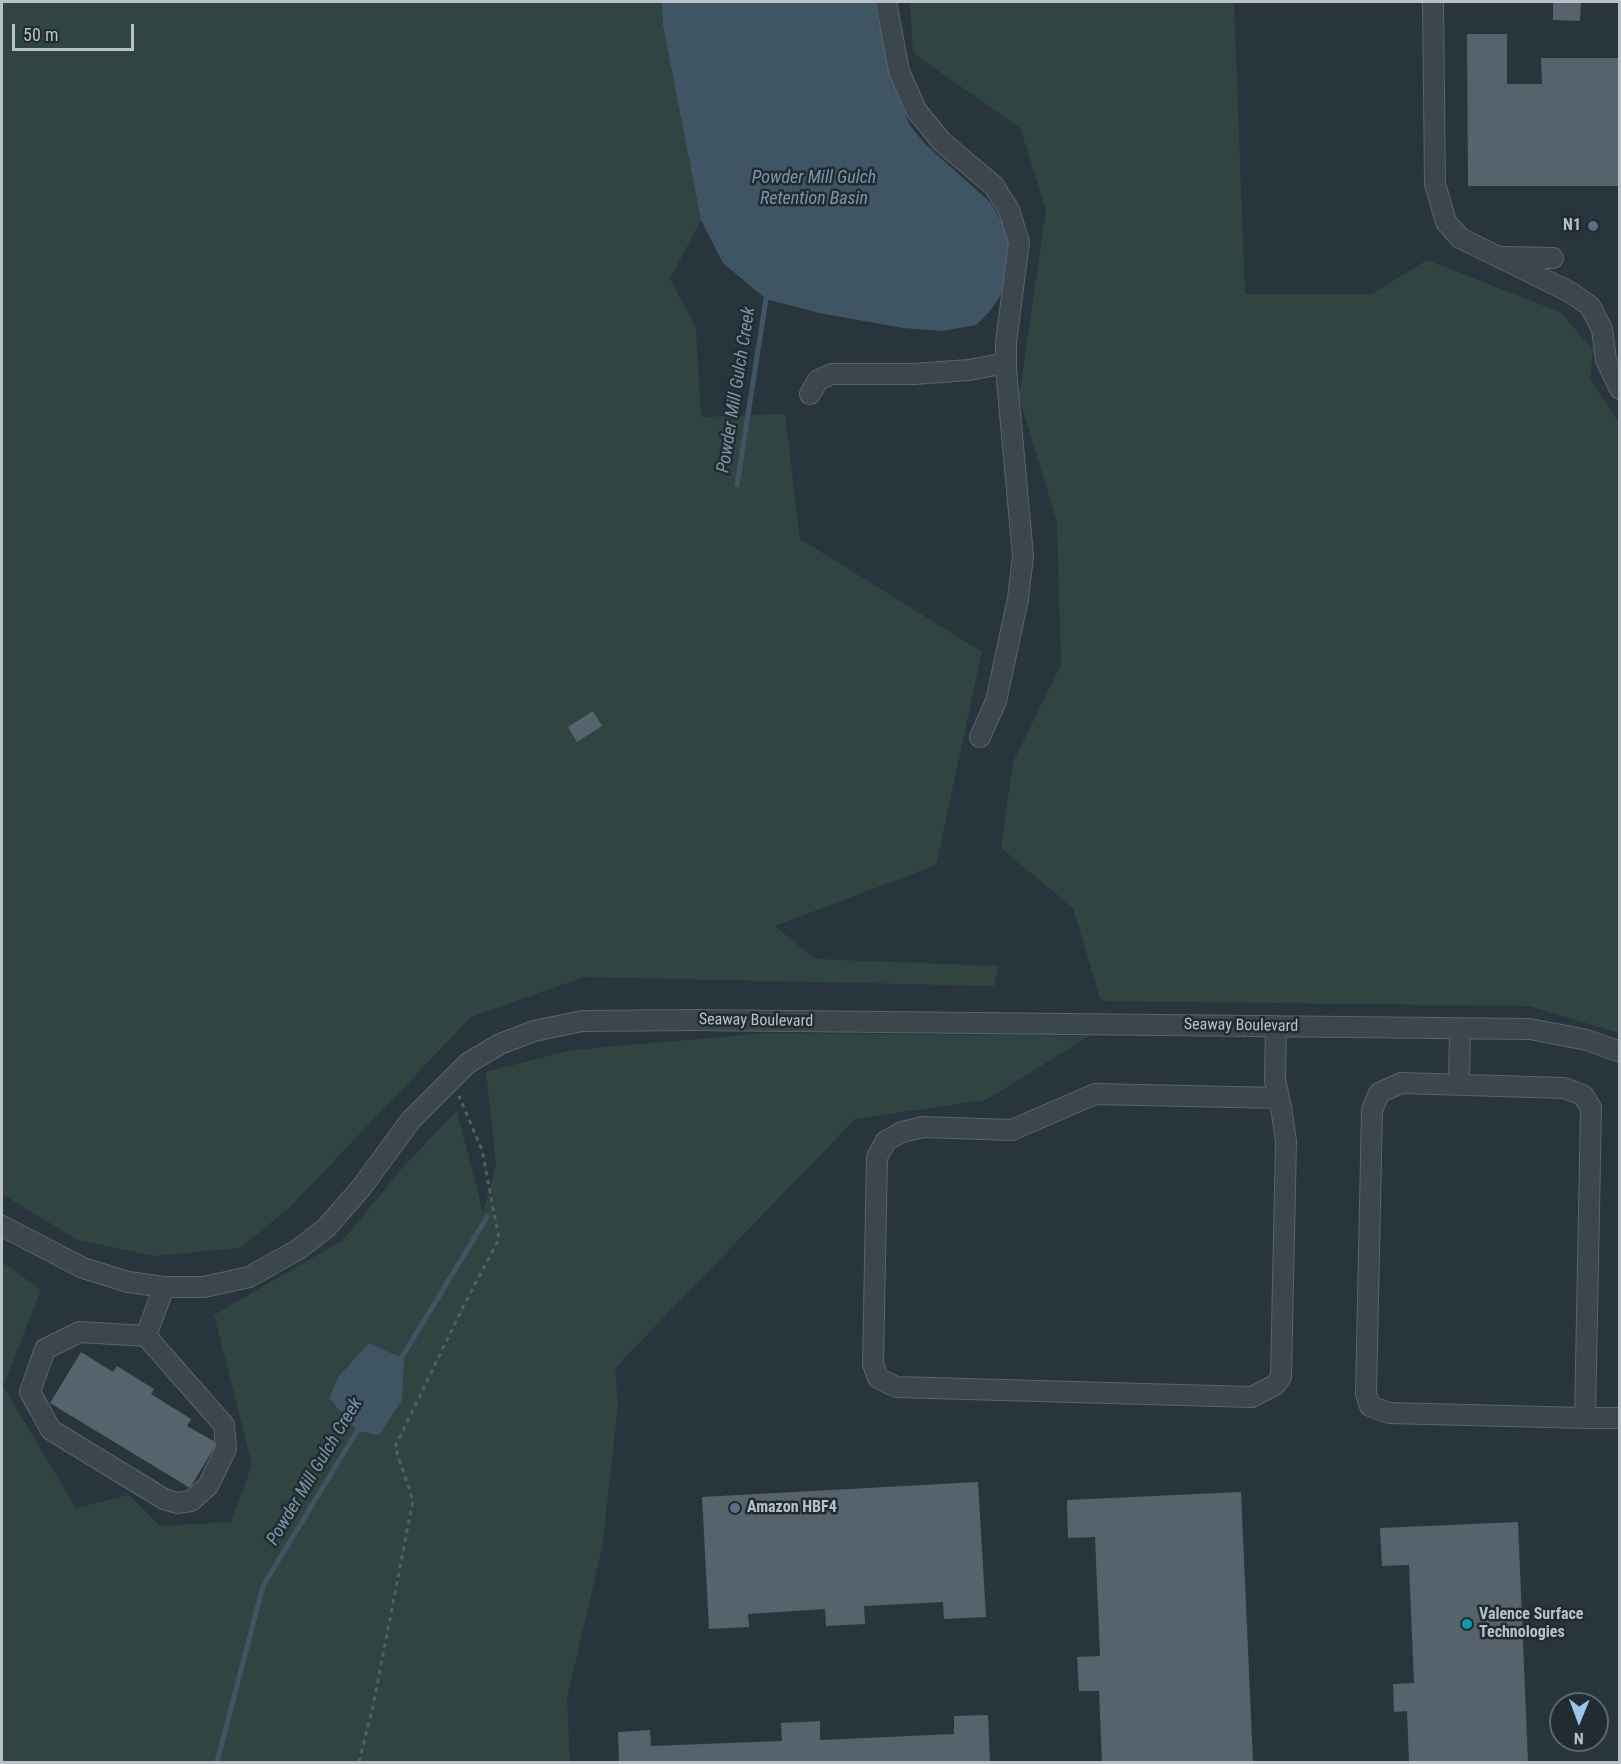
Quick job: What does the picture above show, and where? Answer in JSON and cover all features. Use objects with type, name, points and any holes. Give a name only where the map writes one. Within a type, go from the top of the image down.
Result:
[{"type":"street","points":[[886,2],[899,71],[916,110],[942,142],[994,186],[1009,210],[1019,242],[1006,342],[1006,363],[1023,556],[1018,599],[996,701],[980,737]]},
{"type":"street","points":[[1433,2],[1435,184],[1440,208],[1446,222],[1460,238],[1570,292],[1590,306],[1602,329],[1606,360],[1620,389]]},
{"type":"street","points":[[1498,257],[1553,258]]},
{"type":"street","points":[[810,393],[818,380],[832,374],[924,373],[969,370],[1006,363]]},
{"type":"street","name":"Seaway Boulevard","points":[[2,1226],[83,1268],[128,1282],[164,1287],[204,1287],[249,1277],[299,1249],[326,1228],[361,1188],[411,1120],[468,1063],[500,1044],[534,1030],[582,1021],[1530,1029],[1587,1040],[1620,1052]]},
{"type":"street","points":[[1276,1026],[1275,1080],[1279,1098],[1286,1153],[1281,1377],[1275,1385],[1252,1397],[896,1387],[878,1378],[873,1364],[877,1157],[886,1141],[902,1132],[923,1127],[1012,1130],[1095,1094],[1279,1098]]},
{"type":"street","points":[[1459,1084],[1460,1028]]},
{"type":"street","points":[[1585,1418],[1591,1108],[1583,1095],[1564,1088],[1401,1083],[1379,1093],[1371,1110],[1366,1394],[1370,1406],[1389,1413],[1585,1418],[1620,1418]]},
{"type":"street","points":[[146,1336],[164,1287]]},
{"type":"street","points":[[80,1332],[146,1336],[224,1425],[226,1449],[208,1486],[191,1501],[177,1503],[164,1499],[51,1430],[30,1392],[45,1349],[54,1344],[80,1332]]},
{"type":"path","points":[[359,1762],[373,1706],[413,1500],[395,1447],[499,1239],[482,1150],[452,1078]]},
{"type":"green space","points":[[2,2],[662,2],[663,26],[701,220],[670,279],[696,328],[701,417],[785,414],[800,539],[982,652],[936,865],[775,926],[815,959],[998,966],[994,986],[584,977],[471,1017],[289,1208],[240,1248],[154,1256],[78,1240],[2,1194]]},
{"type":"green space","points":[[910,2],[1234,2],[1245,294],[1372,294],[1427,260],[1560,312],[1593,350],[1590,379],[1620,424],[1619,1033],[1529,1006],[1101,1001],[1073,908],[1001,848],[1013,762],[1061,665],[1057,522],[1019,397],[1046,210],[1020,128],[913,53]]},
{"type":"green space","points":[[767,1033],[1089,1036],[986,1100],[855,1119],[615,1368],[618,1404],[602,1548],[567,1698],[570,1762],[2,1762],[2,1262],[41,1290],[3,1386],[76,1508],[129,1495],[160,1526],[231,1522],[252,1465],[214,1315],[343,1240],[404,1166],[457,1111],[483,1213],[496,1165],[486,1072],[572,1050]]},
{"type":"water","name":"Powder Mill Gulch Retention Basin","points":[[662,2],[875,2],[887,62],[909,124],[924,143],[991,203],[1007,231],[1011,245],[1010,261],[1000,296],[990,311],[976,325],[942,331],[903,328],[819,313],[766,299],[723,263],[701,220],[663,26]]},
{"type":"water","points":[[369,1343],[404,1359],[402,1400],[379,1435],[358,1431],[329,1398],[339,1376]]},
{"type":"building","points":[[1553,2],[1581,2],[1580,21],[1553,20]]},
{"type":"building","points":[[1467,34],[1507,34],[1507,84],[1542,84],[1541,58],[1620,58],[1620,186],[1468,186]]},
{"type":"building","points":[[593,711],[602,726],[577,742],[568,727]]},
{"type":"building","points":[[81,1352],[113,1372],[117,1366],[154,1389],[151,1394],[191,1419],[187,1426],[217,1443],[190,1488],[50,1403]]},
{"type":"building","points":[[978,1482],[986,1617],[944,1619],[943,1602],[864,1606],[865,1624],[826,1626],[825,1609],[748,1614],[749,1627],[709,1629],[702,1497]]},
{"type":"building","points":[[1241,1492],[1253,1762],[1102,1762],[1099,1691],[1079,1691],[1077,1657],[1100,1656],[1095,1537],[1068,1538],[1067,1500]]},
{"type":"building","name":"Valence Surface Technologies","points":[[1518,1522],[1528,1762],[1409,1762],[1407,1711],[1394,1712],[1393,1684],[1414,1683],[1409,1565],[1382,1566],[1380,1528]]},
{"type":"building","points":[[988,1715],[990,1762],[619,1762],[618,1732],[650,1730],[651,1746],[782,1741],[781,1723],[820,1721],[820,1740],[954,1734],[954,1716]]},
{"type":"waterway","name":"Powder Mill Gulch Creek","points":[[737,485],[766,299]]},
{"type":"waterway","name":"Powder Mill Gulch Creek","points":[[399,1362],[487,1217]]},
{"type":"waterway","name":"Powder Mill Gulch Creek","points":[[217,1762],[263,1586],[360,1426]]},
{"type":"place","name":"N1","points":[[1593,226]]},
{"type":"place","name":"Amazon HBF4","points":[[735,1508]]},
{"type":"place","name":"Valence Surface Technologies","points":[[1467,1624]]}]
